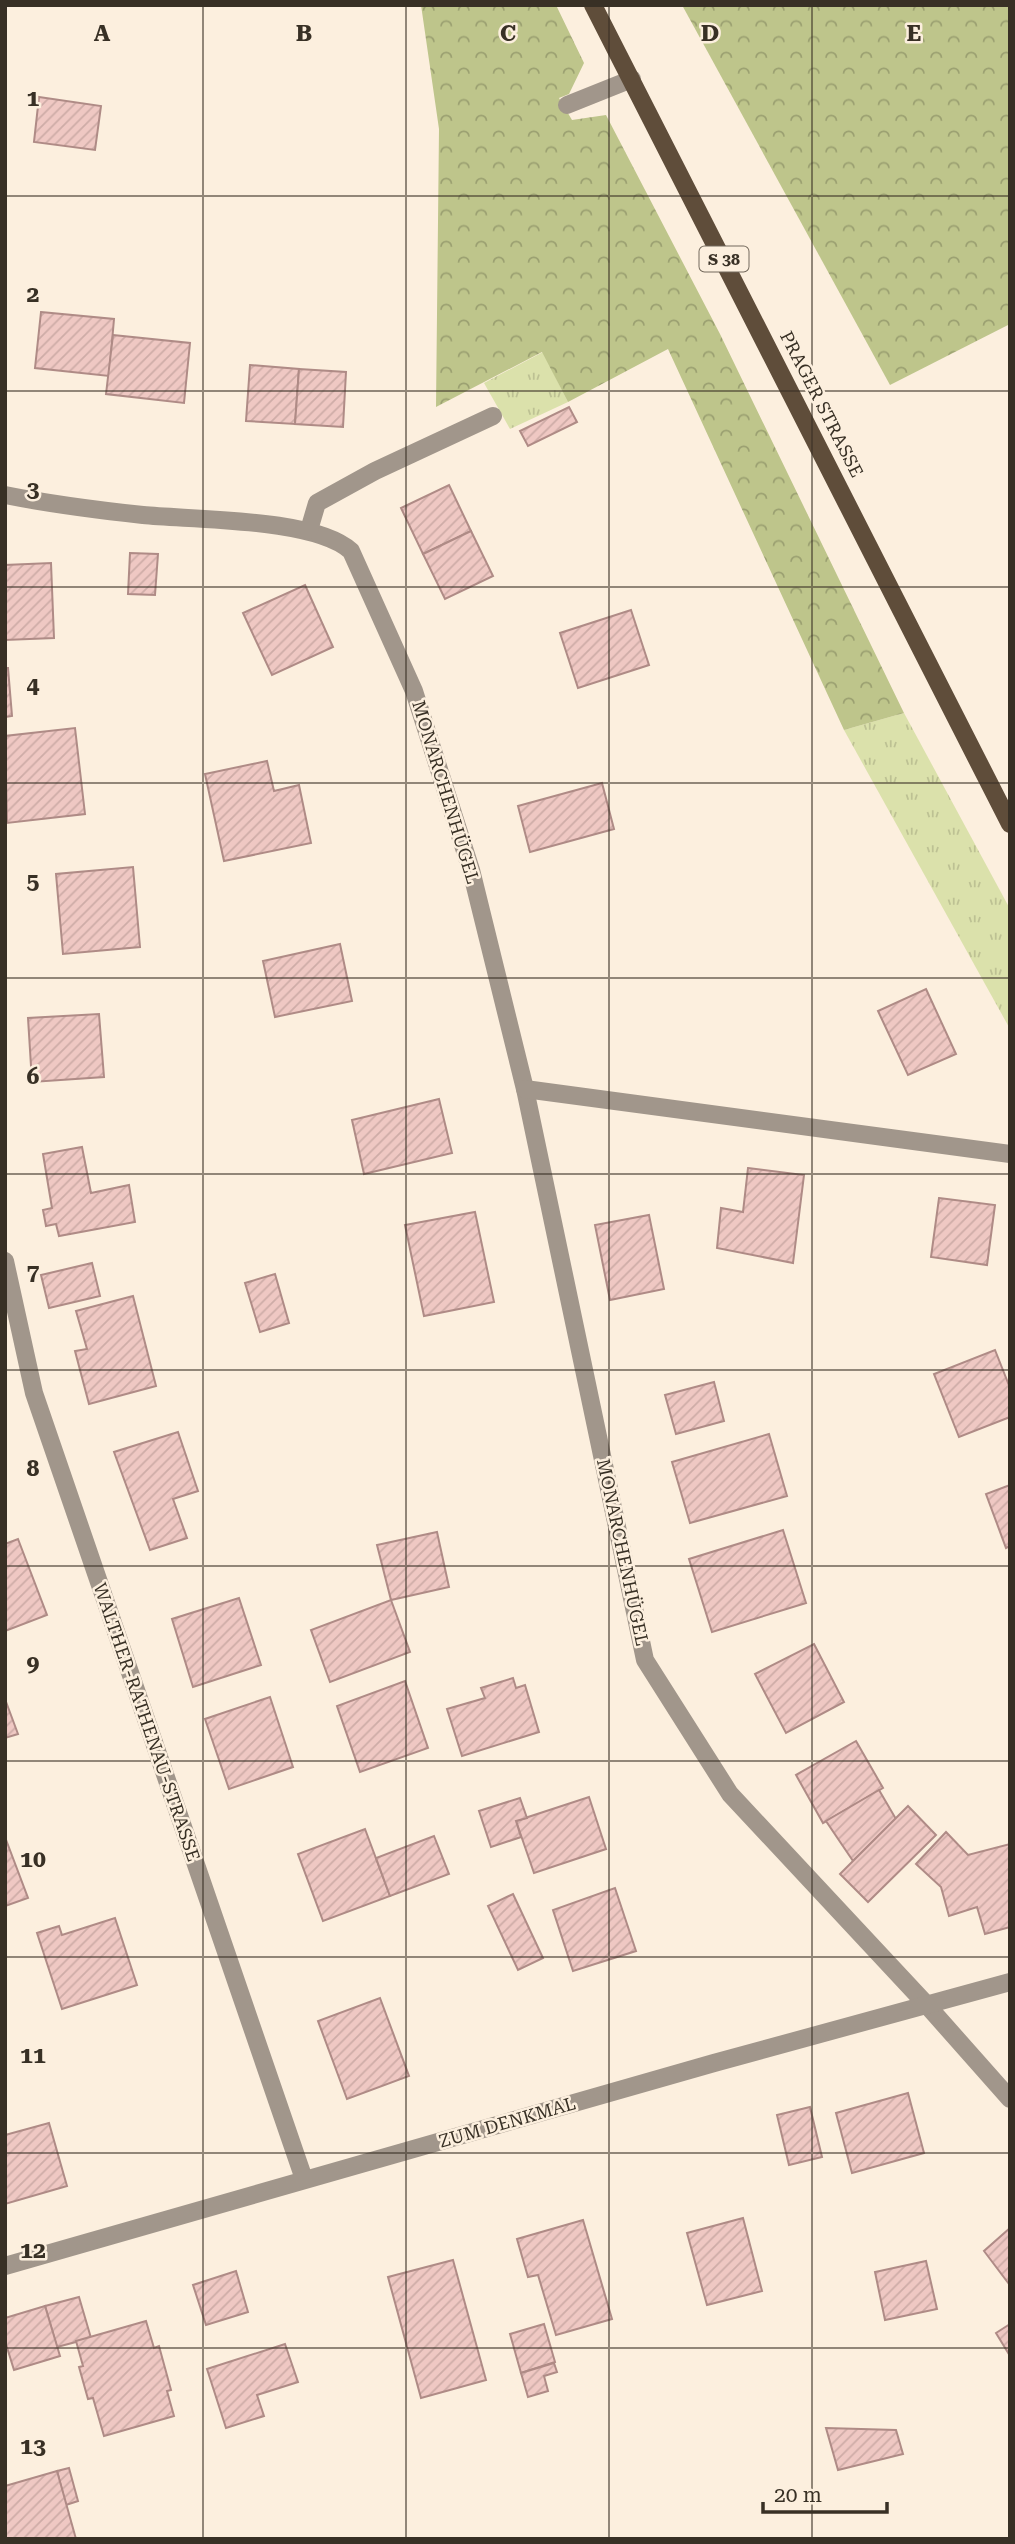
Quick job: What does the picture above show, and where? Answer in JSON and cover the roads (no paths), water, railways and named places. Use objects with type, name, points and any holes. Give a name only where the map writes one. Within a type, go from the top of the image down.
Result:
[{"type":"main road","name":"PRAGER STRASSE","points":[[593,5],[1010,824]]},
{"type":"street","points":[[567,105],[632,79]]},
{"type":"street","points":[[309,530],[317,503],[375,471],[493,416]]},
{"type":"street","name":"MONARCHENHÜGEL","points":[[5,495],[142,514],[309,530],[341,541],[351,551],[414,691],[471,870],[524,1090],[645,1660],[730,1794],[925,2003],[1010,2099]]},
{"type":"street","points":[[524,1090],[1010,1154]]},
{"type":"street","name":"WALTHER-RATHENAU-STRASSE","points":[[5,1261],[34,1393],[304,2179]]},
{"type":"street","name":"ZUM DENKMAL","points":[[5,2266],[925,2003],[1010,1982]]}]
